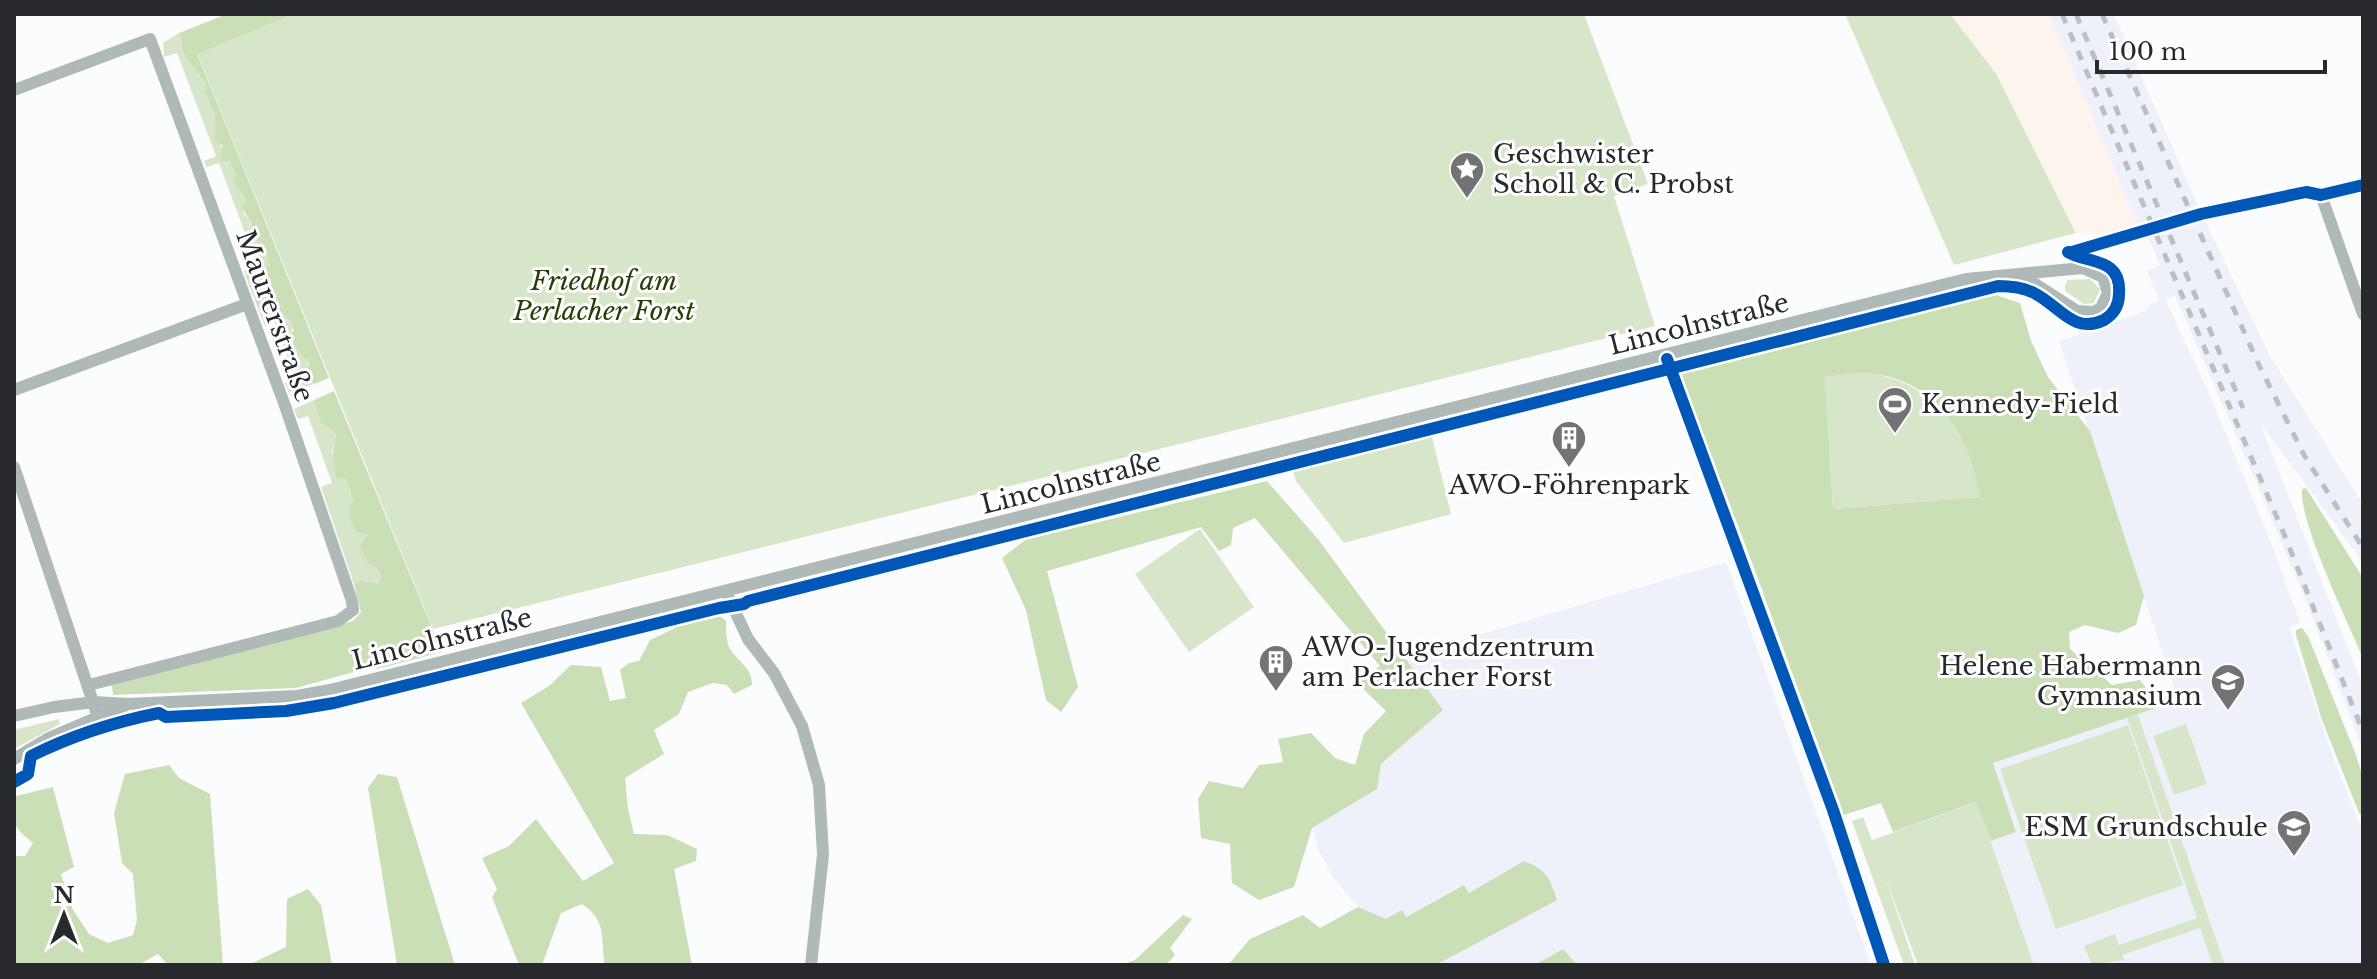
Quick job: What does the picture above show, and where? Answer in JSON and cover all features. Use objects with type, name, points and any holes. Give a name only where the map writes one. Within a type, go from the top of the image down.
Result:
[{"type":"street","name":"Maurerstraße","points":[[14,90],[150,39],[348,588],[353,610]]},
{"type":"street","points":[[2363,185],[2321,195],[2363,314]]},
{"type":"street","name":"Lincolnstraße","points":[[14,716],[94,702],[128,704],[297,696],[330,690],[1966,279],[2083,268],[2103,277],[2108,293],[2101,308],[2085,313],[2077,311],[2020,274]]},
{"type":"street","points":[[14,390],[247,304]]},
{"type":"street","points":[[14,467],[98,717]]},
{"type":"street","points":[[726,592],[748,639],[774,673],[802,726],[819,785],[823,855],[816,964]]},
{"type":"street","name":"Lincolnstraße","points":[[89,685],[338,621],[353,610]]},
{"type":"street","name":"Lincolnstraße","points":[[14,759],[49,738],[128,704]]},
{"type":"shaded area","points":[[1950,14],[2049,14],[2138,226],[2121,232],[2076,233],[1997,75]]},
{"type":"shaded area","points":[[2049,14],[2114,14],[2200,210],[2270,356],[2363,504],[2363,562],[2260,423],[2363,687],[2363,751],[2310,611],[2175,296],[2165,299],[2207,389],[2271,542],[2300,623],[2289,627],[2334,760],[2363,832],[2363,965],[2034,965],[1991,841],[2016,832],[1992,763],[2178,700],[2059,341],[2145,311],[2150,304],[2159,301],[2147,271],[2160,265],[2149,240],[2138,226]]},
{"type":"shaded area","points":[[1726,562],[1871,965],[1577,965],[1563,949],[1535,965],[1436,965],[1556,900],[1524,861],[1469,893],[1464,885],[1405,917],[1386,919],[1358,907],[1333,877],[1319,851],[1312,828],[1377,789],[1381,764],[1443,710],[1404,657]]},
{"type":"green space","points":[[227,14],[293,14],[197,54],[329,378],[314,384],[306,378],[309,363],[290,335],[294,330],[292,323],[277,315],[275,322],[265,326],[245,274],[270,266],[262,244],[249,233],[251,222],[242,208],[246,199],[233,182],[236,176],[229,161],[223,161],[220,156],[223,146],[214,140],[215,122],[205,93],[207,85],[183,52],[179,33]]},
{"type":"green space","name":"Friedhof am Perlacher Forst","points":[[293,14],[1584,14],[1648,184],[1614,196],[1655,326],[433,629],[197,53]]},
{"type":"green space","points":[[1845,14],[1950,14],[1997,75],[2076,233],[1954,265]]},
{"type":"green space","points":[[179,33],[182,48],[207,85],[220,144],[236,176],[233,182],[246,199],[243,213],[250,220],[249,233],[262,244],[270,266],[268,268],[245,274],[244,271],[257,265],[219,163],[206,167],[204,161],[216,156],[177,53],[164,57],[163,43]]},
{"type":"green space","points":[[2090,279],[2100,289],[2094,303],[2084,304],[2065,291],[2068,280]]},
{"type":"green space","points":[[1993,294],[2020,303],[2031,341],[2048,377],[2090,431],[2144,596],[2136,625],[2118,633],[2085,625],[2069,632],[2070,649],[2112,685],[2140,680],[2159,707],[1993,763],[2016,832],[1991,841],[1976,802],[1893,832],[1881,803],[1844,815],[1680,374]],"holes":[[[1857,373],[1906,383],[1926,395],[1942,410],[1967,449],[1980,497],[1833,509],[1825,377]]]},
{"type":"green space","points":[[277,315],[283,315],[294,326],[290,335],[307,360],[308,381],[314,384],[289,393],[285,383],[295,378],[275,322]]},
{"type":"green space","name":"Kennedy-Field","points":[[1874,374],[1907,384],[1947,415],[1969,449],[1980,497],[1833,509],[1825,377]]},
{"type":"green space","points":[[334,391],[442,652],[377,669],[375,666],[296,688],[113,695],[112,685],[353,621],[361,612],[354,584],[360,581],[380,583],[381,574],[368,563],[360,546],[367,535],[356,531],[350,516],[353,500],[346,479],[337,478],[333,457],[336,436],[334,431],[321,424],[314,400]]},
{"type":"green space","points":[[314,400],[321,424],[334,431],[336,437],[332,452],[346,479],[363,533],[367,535],[363,543],[381,574],[381,583],[360,581],[354,584],[321,487],[332,483],[308,416],[298,419],[294,409]]},
{"type":"green space","points":[[1430,429],[1451,514],[1344,543],[1296,481],[1291,464]]},
{"type":"green space","points":[[1267,481],[1318,539],[1443,710],[1381,764],[1377,789],[1312,828],[1294,887],[1259,900],[1232,883],[1230,844],[1201,838],[1198,799],[1209,781],[1243,788],[1259,765],[1283,762],[1278,739],[1311,733],[1335,758],[1355,765],[1364,734],[1386,711],[1356,682],[1380,666],[1255,518],[1233,528],[1231,545],[1219,551],[1201,527],[1047,571],[1078,687],[1061,712],[1046,700],[1026,610],[1002,558],[1025,540]]},
{"type":"green space","points":[[2306,488],[2363,578],[2363,658],[2308,524],[2302,489]]},
{"type":"green space","points":[[1200,529],[1254,607],[1189,652],[1135,574]]},
{"type":"green space","points":[[705,614],[719,615],[726,621],[729,647],[747,669],[752,685],[734,694],[727,685],[713,683],[688,692],[679,714],[654,730],[664,754],[625,778],[634,834],[667,835],[697,849],[696,861],[674,869],[692,965],[605,965],[599,924],[582,904],[561,913],[542,965],[519,965],[492,897],[497,889],[482,858],[509,846],[536,819],[583,881],[614,863],[521,703],[549,686],[571,665],[601,667],[610,701],[626,698],[620,670],[629,663],[639,661],[650,640]]},
{"type":"green space","points":[[2302,628],[2356,755],[2363,778],[2363,816],[2359,813],[2322,720],[2296,635],[2296,630]]},
{"type":"green space","points":[[2138,715],[2225,965],[2213,965],[2200,928],[2122,955],[2124,960],[2092,965],[2084,946],[2115,934],[2119,945],[2197,918],[2127,718]]},
{"type":"green space","points":[[59,719],[60,724],[14,749],[14,730]]},
{"type":"green space","points":[[2186,724],[2207,784],[2174,795],[2153,736]]},
{"type":"green space","points":[[2128,725],[2183,885],[2056,929],[2000,769]]},
{"type":"green space","points":[[169,765],[179,778],[210,794],[223,965],[168,965],[158,954],[138,965],[14,965],[14,856],[25,856],[33,843],[14,823],[12,811],[16,796],[53,787],[74,867],[61,874],[73,910],[89,934],[108,943],[133,935],[137,920],[133,874],[122,863],[114,813],[125,774]]},
{"type":"green space","points":[[378,774],[397,777],[455,965],[397,965],[368,788]]},
{"type":"green space","points":[[1977,802],[2034,965],[1918,965],[1884,874],[1915,965],[1904,965],[1852,821],[1863,817],[1872,840]]},
{"type":"green space","points":[[1524,861],[1546,875],[1557,900],[1436,965],[1228,965],[1250,939],[1303,915],[1320,928],[1358,907],[1386,919],[1402,910],[1406,917],[1464,885],[1469,893]]},
{"type":"green space","points":[[308,889],[321,905],[332,965],[248,965],[286,947],[287,899]]},
{"type":"green space","points":[[1183,915],[1192,919],[1170,948],[1175,955],[1166,965],[1120,965],[1135,960]]},
{"type":"green space","points":[[1563,949],[1577,965],[1535,965]]},
{"type":"railway","points":[[2062,14],[2284,534],[2363,732]]},
{"type":"railway","points":[[2076,14],[2243,408]]},
{"type":"railway","points":[[2102,14],[2258,363],[2304,455],[2363,548]]},
{"type":"cycle path","points":[[2072,252],[2201,214],[2306,192],[2321,195],[2363,185]]},
{"type":"cycle path","points":[[14,782],[28,774],[31,756],[78,736],[126,721],[159,713],[166,717],[286,711],[334,703],[744,604],[1998,286],[2025,289],[2043,298],[2067,317],[2084,324],[2104,320],[2118,302],[2115,274],[2102,264],[2068,252]]},
{"type":"cycle path","points":[[1667,359],[1833,810],[1884,965]]},
{"type":"place","name":"Geschwister Scholl & C. Probst","points":[[1467,200]]},
{"type":"place","name":"Kennedy-Field","points":[[1895,435]]},
{"type":"place","name":"AWO-Föhrenpark","points":[[1569,469]]},
{"type":"place","name":"AWO-Jugendzentrum am Perlacher Forst","points":[[1276,693]]},
{"type":"place","name":"Helene Habermann Gymnasium","points":[[2228,712]]},
{"type":"place","name":"ESM Grundschule","points":[[2294,858]]}]
